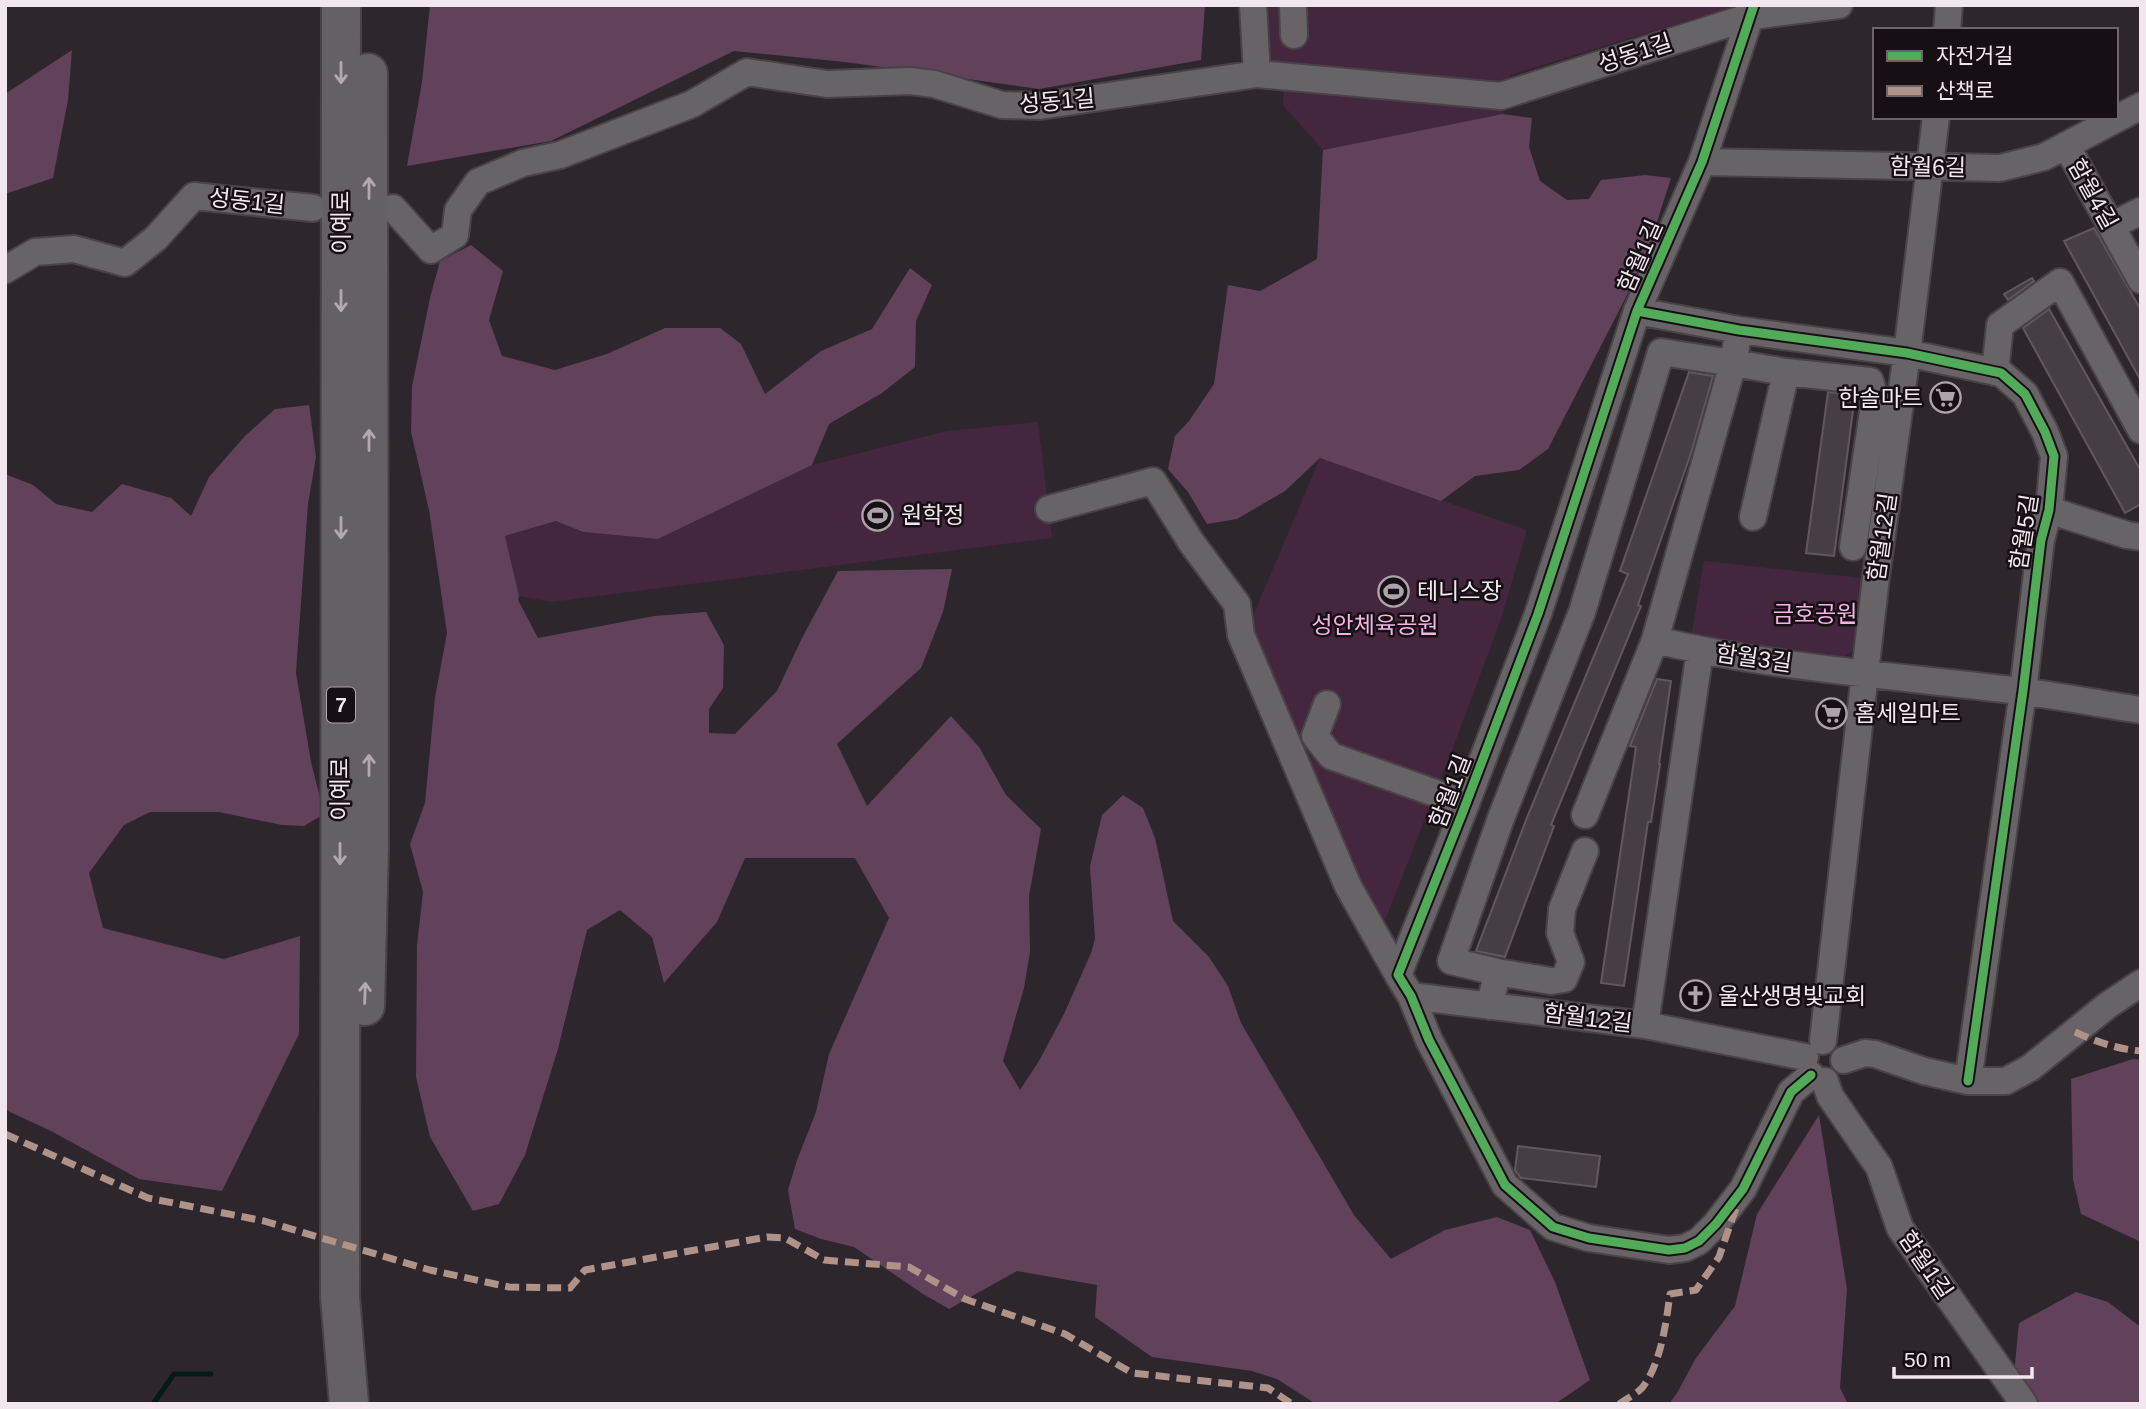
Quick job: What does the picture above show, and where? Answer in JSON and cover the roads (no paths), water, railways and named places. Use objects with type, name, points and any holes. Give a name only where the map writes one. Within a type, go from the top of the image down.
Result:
[{"type":"highway","name":"이예로","points":[[341,5],[340,1283],[349,1404]]},
{"type":"highway","name":"이예로","points":[[367,5],[369,847],[363,1100],[365,1354],[370,1404]]},
{"type":"street","points":[[1253,5],[1257,74]]},
{"type":"street","points":[[1293,5],[1294,35]]},
{"type":"street","name":"성동1길","points":[[393,208],[431,250],[455,235],[458,210],[478,181],[523,163],[560,155],[692,104],[747,72],[827,84],[934,84],[1002,105],[1040,106],[1257,74],[1501,96],[1753,11],[1839,5]]},
{"type":"street","points":[[1947,28],[1950,5]]},
{"type":"street","name":"함월1길","points":[[1404,986],[1466,804],[1538,614],[1637,311],[1702,162],[1753,11]]},
{"type":"street","name":"함월6길","points":[[2118,118],[2141,106]]},
{"type":"street","name":"함월12길","points":[[1404,986],[1490,1006],[1645,1024],[1816,1063],[1937,119]]},
{"type":"street","name":"함월6길","points":[[1702,162],[2000,168],[2044,157],[2116,119]]},
{"type":"street","name":"함월4길","points":[[2066,145],[2141,280]]},
{"type":"street","name":"성동1길","points":[[5,270],[35,252],[74,249],[125,263],[156,238],[194,196],[313,208]]},
{"type":"street","points":[[2111,226],[2141,211]]},
{"type":"street","points":[[1995,372],[2000,325],[2060,282],[2141,430]]},
{"type":"street","name":"함월5길","points":[[1637,311],[1739,330],[1907,353],[2001,373],[2025,394],[2045,432],[2054,456],[2049,510],[2041,540],[1968,1081]]},
{"type":"street","points":[[1585,816],[1655,640],[1733,363],[1739,330]]},
{"type":"street","points":[[1585,851],[1562,909],[1560,933],[1571,962],[1564,979],[1550,981],[1451,961],[1501,818],[1582,611],[1661,352],[1786,372],[1870,381],[1875,398],[1853,547]]},
{"type":"street","points":[[1753,517],[1786,372]]},
{"type":"street","points":[[1049,509],[1153,481],[1191,542],[1237,604],[1241,635],[1349,886],[1404,986],[1429,1040],[1506,1185],[1553,1227],[1589,1238],[1669,1250],[1685,1248],[1699,1241],[1716,1224],[1743,1189],[1791,1092],[1835,1044],[1844,1060],[1865,1053],[1875,1054],[1924,1071],[1968,1081],[2006,1081],[2030,1068],[2108,1005],[2141,983]]},
{"type":"street","points":[[2049,510],[2141,537]]},
{"type":"street","points":[[1655,640],[1700,651]]},
{"type":"street","name":"함월3길","points":[[1645,1024],[1700,651],[1864,674],[2022,691],[2141,710]]},
{"type":"street","points":[[1327,704],[1315,736],[1331,757],[1466,804]]},
{"type":"street","points":[[1490,1006],[1497,972]]},
{"type":"street","name":"함월1길","points":[[1816,1063],[1830,1096],[1879,1167],[1900,1228],[2024,1404]]},
{"type":"waterway","points":[[153,1404],[174,1374],[211,1374]]},
{"type":"place","name":"한솔마트","points":[[1946,398]]},
{"type":"place","name":"원학정","points":[[878,515]]},
{"type":"place","name":"테니스장","points":[[1394,591]]},
{"type":"place","name":"홈세일마트","points":[[1832,713]]},
{"type":"place","name":"울산생명빛교회","points":[[1695,996]]},
{"type":"park label","name":"금호공원","points":[[1815,614]]},
{"type":"park label","name":"성안체육공원","points":[[1375,625]]}]
